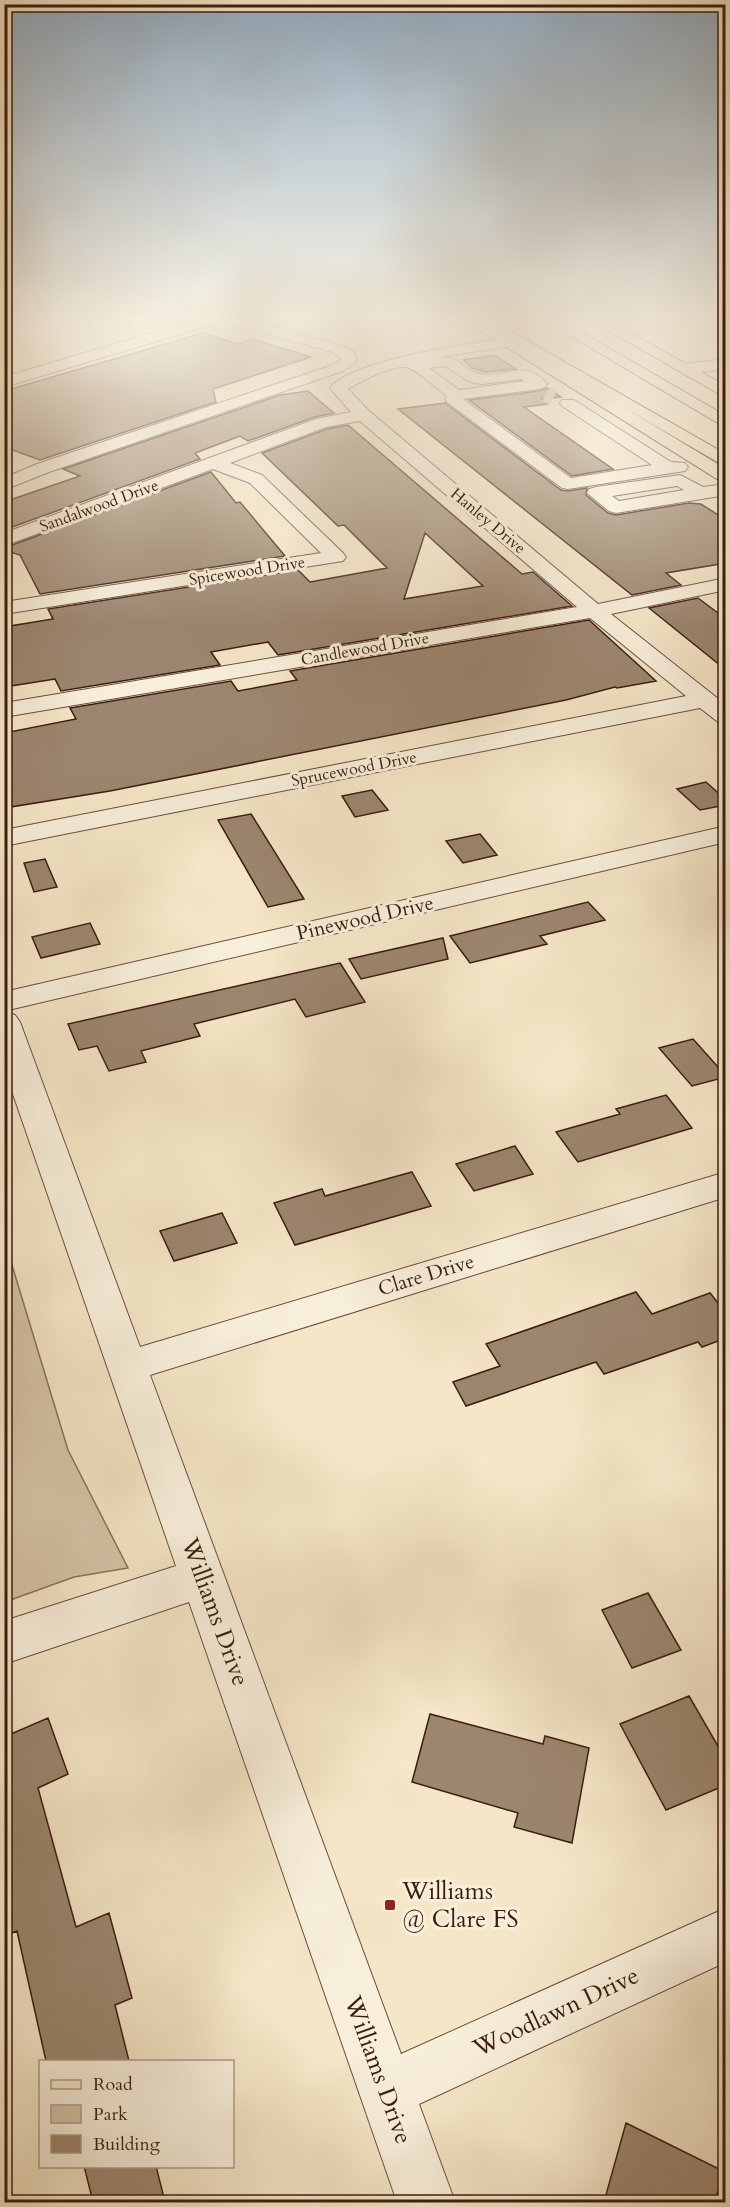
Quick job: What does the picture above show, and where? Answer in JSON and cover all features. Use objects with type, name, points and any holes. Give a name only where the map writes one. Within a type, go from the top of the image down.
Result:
[{"type":"main road","points":[[633,419],[726,477]]},
{"type":"main road","points":[[652,419],[726,462]]},
{"type":"main road","points":[[678,419],[726,448]]},
{"type":"street","points":[[4,485],[43,468],[188,419]]},
{"type":"street","name":"Sandalwood Drive","points":[[4,540],[216,464],[322,423],[345,419]]},
{"type":"street","name":"Hanley Drive","points":[[367,419],[594,611],[726,717]]},
{"type":"street","points":[[480,419],[568,484],[703,463]]},
{"type":"street","points":[[589,419],[668,468]]},
{"type":"street","points":[[618,452],[637,449]]},
{"type":"street","name":"Spicewood Drive","points":[[5,607],[336,557],[256,479],[216,464]]},
{"type":"street","points":[[700,493],[726,489]]},
{"type":"street","name":"Candlewood Drive","points":[[4,710],[594,611],[726,584]]},
{"type":"street","name":"Sprucewood Drive","points":[[4,838],[704,700]]},
{"type":"street","name":"Pinewood Drive","points":[[4,1002],[726,834]]},
{"type":"street","name":"Williams Drive","points":[[4,1022],[426,2202]]},
{"type":"street","name":"Clare Drive","points":[[128,1366],[726,1184]]},
{"type":"street","points":[[4,1643],[203,1577]]},
{"type":"street","name":"Woodlawn Drive","points":[[386,2090],[726,1934]]},
{"type":"green space","points":[[5,1242],[68,1450],[128,1568],[74,1577],[5,1602]]},
{"type":"building","points":[[4,419],[164,419],[40,460],[4,447]]},
{"type":"building","points":[[210,419],[309,419],[248,441],[240,436],[195,453],[200,459],[4,530],[4,502],[80,476],[63,469]]},
{"type":"building","points":[[411,419],[466,419],[561,490],[587,488],[586,495],[608,513],[616,515],[689,503],[701,504],[726,520],[726,563],[666,573],[681,585],[632,595]]},
{"type":"building","points":[[495,419],[541,419],[613,469],[572,476]]},
{"type":"building","points":[[348,425],[522,574],[533,572],[572,606],[278,655],[268,642],[211,652],[220,665],[61,691],[55,679],[4,687],[4,627],[53,619],[48,609],[298,570],[310,582],[387,568],[344,525],[338,526],[262,453],[327,429]],"holes":[[[425,533],[483,586],[404,599]]]},
{"type":"building","points":[[211,472],[236,503],[240,502],[285,556],[40,594],[20,555],[4,550],[4,548]]},
{"type":"building","points":[[698,598],[726,619],[726,670],[649,608]]},
{"type":"building","points":[[589,620],[656,681],[615,687],[566,700],[110,791],[4,808],[4,733],[76,719],[70,708],[231,681],[238,691],[297,680],[290,671]]},
{"type":"building","points":[[706,782],[726,800],[726,805],[700,810],[677,789]]},
{"type":"building","points":[[372,790],[388,810],[355,817],[342,796]]},
{"type":"building","points":[[251,814],[304,899],[268,907],[218,820]]},
{"type":"building","points":[[480,834],[497,855],[463,863],[446,841]]},
{"type":"building","points":[[45,859],[57,887],[34,892],[24,863]]},
{"type":"building","points":[[588,902],[605,920],[540,936],[547,944],[470,963],[450,936]]},
{"type":"building","points":[[90,923],[100,944],[41,958],[32,937]]},
{"type":"building","points":[[443,938],[448,959],[361,979],[349,959]]},
{"type":"building","points":[[340,963],[365,1002],[306,1017],[295,999],[194,1024],[200,1036],[141,1051],[146,1062],[109,1071],[97,1046],[79,1050],[68,1024]]},
{"type":"building","points":[[693,1039],[726,1077],[692,1086],[659,1048]]},
{"type":"building","points":[[666,1095],[692,1128],[578,1162],[556,1132],[620,1114],[616,1109]]},
{"type":"building","points":[[515,1146],[533,1174],[474,1191],[456,1164]]},
{"type":"building","points":[[412,1172],[431,1206],[295,1245],[274,1203],[322,1189],[325,1196]]},
{"type":"building","points":[[222,1213],[237,1243],[174,1261],[160,1231]]},
{"type":"building","points":[[636,1292],[652,1314],[710,1293],[726,1313],[726,1338],[702,1347],[698,1342],[604,1374],[596,1362],[466,1406],[453,1382],[500,1366],[486,1344]]},
{"type":"building","points":[[648,1593],[681,1650],[632,1668],[602,1610]]},
{"type":"building","points":[[689,1696],[726,1760],[726,1785],[666,1810],[620,1724]]},
{"type":"building","points":[[430,1714],[543,1744],[545,1736],[589,1748],[572,1843],[514,1827],[518,1813],[412,1782]]},
{"type":"building","points":[[48,1718],[68,1774],[38,1788],[76,1927],[109,1913],[132,1998],[115,2005],[129,2060],[46,2060],[17,1931],[4,1936],[4,1737]]},
{"type":"building","points":[[626,2123],[723,2171],[715,2202],[604,2202]]},
{"type":"building","points":[[84,2168],[156,2168],[165,2202],[93,2202]]},
{"type":"place","name":"Williams @ Clare FS","points":[[390,1905]]}]
